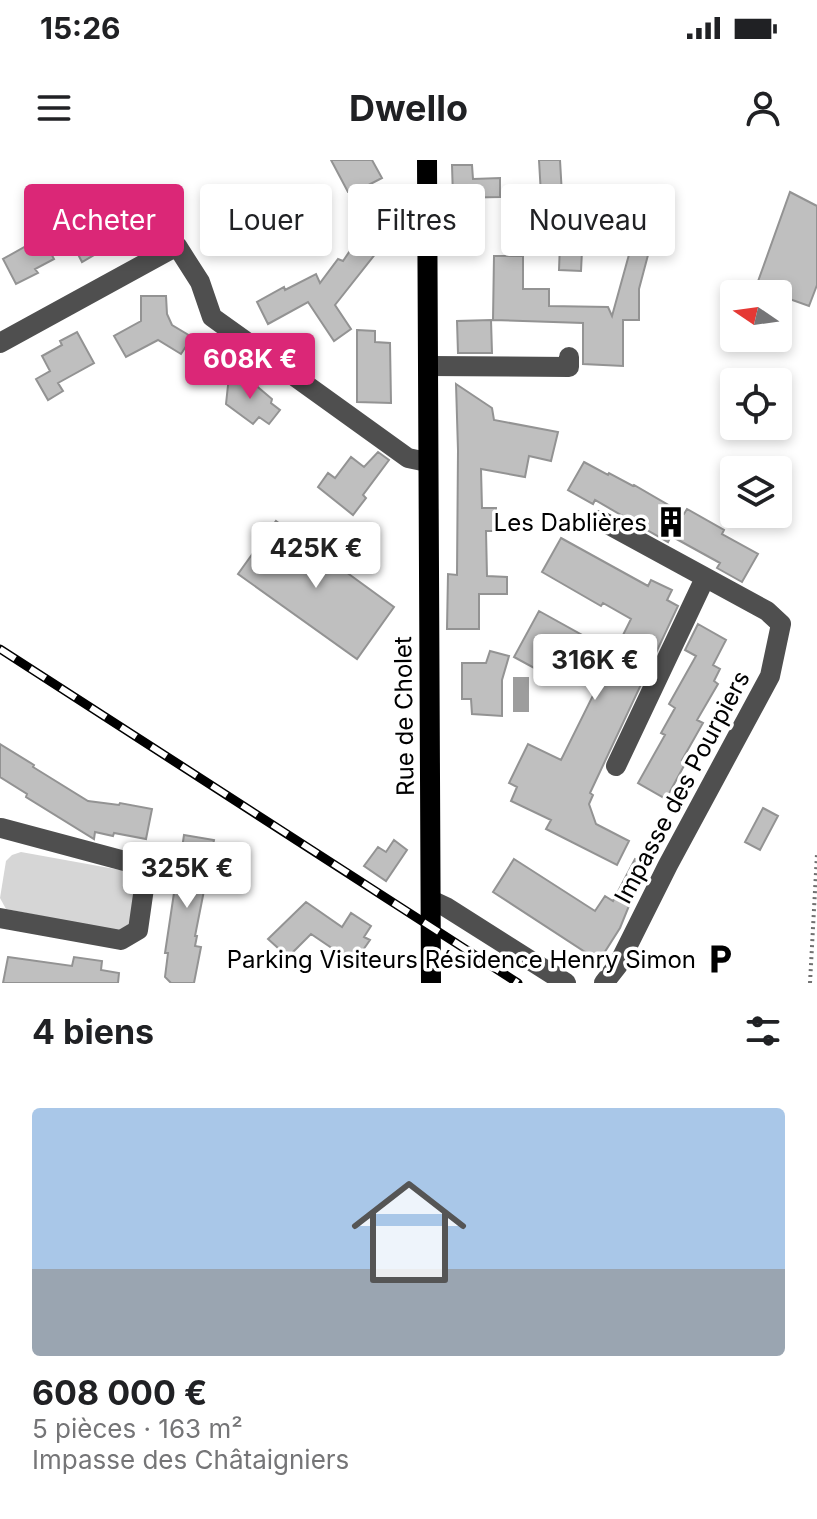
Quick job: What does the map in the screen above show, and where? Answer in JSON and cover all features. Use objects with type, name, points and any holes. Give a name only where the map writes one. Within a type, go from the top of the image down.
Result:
[{"type":"main road","name":"Rue de Cholet","points":[[427,160],[431,983]]},
{"type":"street","points":[[0,343],[177,246],[200,282],[212,317],[408,458],[427,462]]},
{"type":"street","points":[[429,366],[569,367],[569,357]]},
{"type":"street","name":"Impasse des Pourpiers","points":[[600,520],[767,611],[781,624],[770,676],[618,965],[604,983]]},
{"type":"street","points":[[616,766],[705,578]]},
{"type":"street","points":[[0,832],[147,867],[138,930],[121,940],[0,918]]},
{"type":"street","points":[[431,900],[566,983]]},
{"type":"path","points":[[810,983],[817,854]]},
{"type":"shaded area","points":[[513,677],[529,677],[529,712],[513,712]]},
{"type":"shaded area","points":[[21,852],[126,871],[137,883],[129,926],[118,931],[6,909],[0,898],[6,861]]},
{"type":"building","points":[[331,160],[372,160],[382,178],[370,184],[348,184],[348,192]]},
{"type":"building","points":[[539,160],[560,160],[561,184],[540,184]]},
{"type":"building","points":[[452,165],[472,165],[473,179],[500,178],[500,197],[485,197],[485,184],[453,184]]},
{"type":"building","points":[[790,192],[817,206],[817,285],[809,306],[792,300],[792,280],[759,280]]},
{"type":"building","points":[[24,247],[24,256],[52,256],[54,259],[35,269],[38,273],[16,284],[3,259]]},
{"type":"building","points":[[348,254],[374,256],[335,305],[351,329],[334,341],[308,302],[268,324],[257,302],[316,274],[320,283],[338,259],[343,261]]},
{"type":"building","points":[[79,256],[92,256],[82,262]]},
{"type":"building","points":[[494,256],[523,256],[523,289],[549,289],[549,306],[608,307],[612,316],[629,256],[648,256],[639,289],[639,320],[623,320],[623,366],[583,364],[583,323],[493,320]]},
{"type":"building","points":[[560,256],[582,256],[581,271],[559,270]]},
{"type":"building","points":[[141,296],[166,296],[167,314],[172,325],[192,337],[181,354],[158,340],[126,357],[114,336],[141,321]]},
{"type":"building","points":[[491,320],[492,353],[458,353],[457,321]]},
{"type":"building","points":[[357,330],[375,331],[375,342],[390,343],[391,403],[357,402]]},
{"type":"building","points":[[77,332],[94,363],[58,383],[63,391],[48,400],[36,379],[50,371],[42,356]]},
{"type":"building","points":[[229,376],[247,378],[272,399],[271,403],[280,410],[269,424],[259,417],[253,424],[226,404]]},
{"type":"building","points":[[456,384],[492,408],[494,420],[558,432],[551,461],[529,456],[525,477],[481,469],[482,508],[496,508],[495,531],[486,531],[487,576],[507,577],[507,594],[479,594],[479,629],[447,629],[448,574],[457,575]]},
{"type":"building","points":[[378,452],[389,460],[363,495],[366,498],[353,515],[318,487],[328,473],[335,478],[351,457],[364,467]]},
{"type":"building","name":"Les Dablières","points":[[584,462],[634,485],[684,514],[687,509],[758,554],[742,582],[717,568],[720,563],[671,536],[668,542],[595,500],[593,504],[568,490]]},
{"type":"building","points":[[276,521],[394,607],[357,659],[238,574]]},
{"type":"building","points":[[561,538],[648,586],[651,580],[672,590],[667,600],[678,606],[590,793],[593,795],[589,804],[596,824],[629,841],[617,865],[546,829],[551,820],[511,801],[517,787],[509,783],[528,744],[561,760],[631,619],[603,603],[601,606],[542,572]]},
{"type":"building","points":[[539,611],[582,635],[558,681],[514,657]]},
{"type":"building","points":[[698,624],[726,640],[713,665],[720,669],[714,681],[718,684],[697,720],[703,723],[682,760],[686,762],[666,799],[638,783],[665,735],[661,733],[675,708],[669,704],[696,656],[685,650]]},
{"type":"building","points":[[490,651],[509,656],[502,680],[502,716],[472,714],[471,699],[462,699],[462,663],[486,663]]},
{"type":"building","points":[[0,744],[88,801],[152,809],[146,839],[95,832],[94,839],[26,797],[27,794],[0,777]]},
{"type":"building","points":[[763,808],[778,816],[760,850],[745,842]]},
{"type":"building","points":[[184,835],[214,840],[195,936],[195,946],[201,947],[194,983],[171,983],[165,977],[168,953],[165,953],[176,868],[179,868]]},
{"type":"building","points":[[394,840],[407,850],[386,881],[364,866],[378,847],[386,852]]},
{"type":"building","points":[[514,859],[595,911],[605,896],[613,901],[635,859],[646,864],[620,928],[599,961],[493,892]]},
{"type":"building","points":[[306,902],[342,927],[351,913],[371,926],[364,937],[370,940],[354,963],[311,934],[288,957],[268,939]]},
{"type":"building","points":[[8,957],[72,966],[74,957],[102,961],[101,970],[119,973],[118,983],[3,983]]},
{"type":"railway","points":[[0,649],[518,983]]},
{"type":"place","name":"Les Dablières","points":[[671,522]]},
{"type":"place","name":"Parking Visiteurs Résidence Henry Simon","points":[[720,959]]}]
